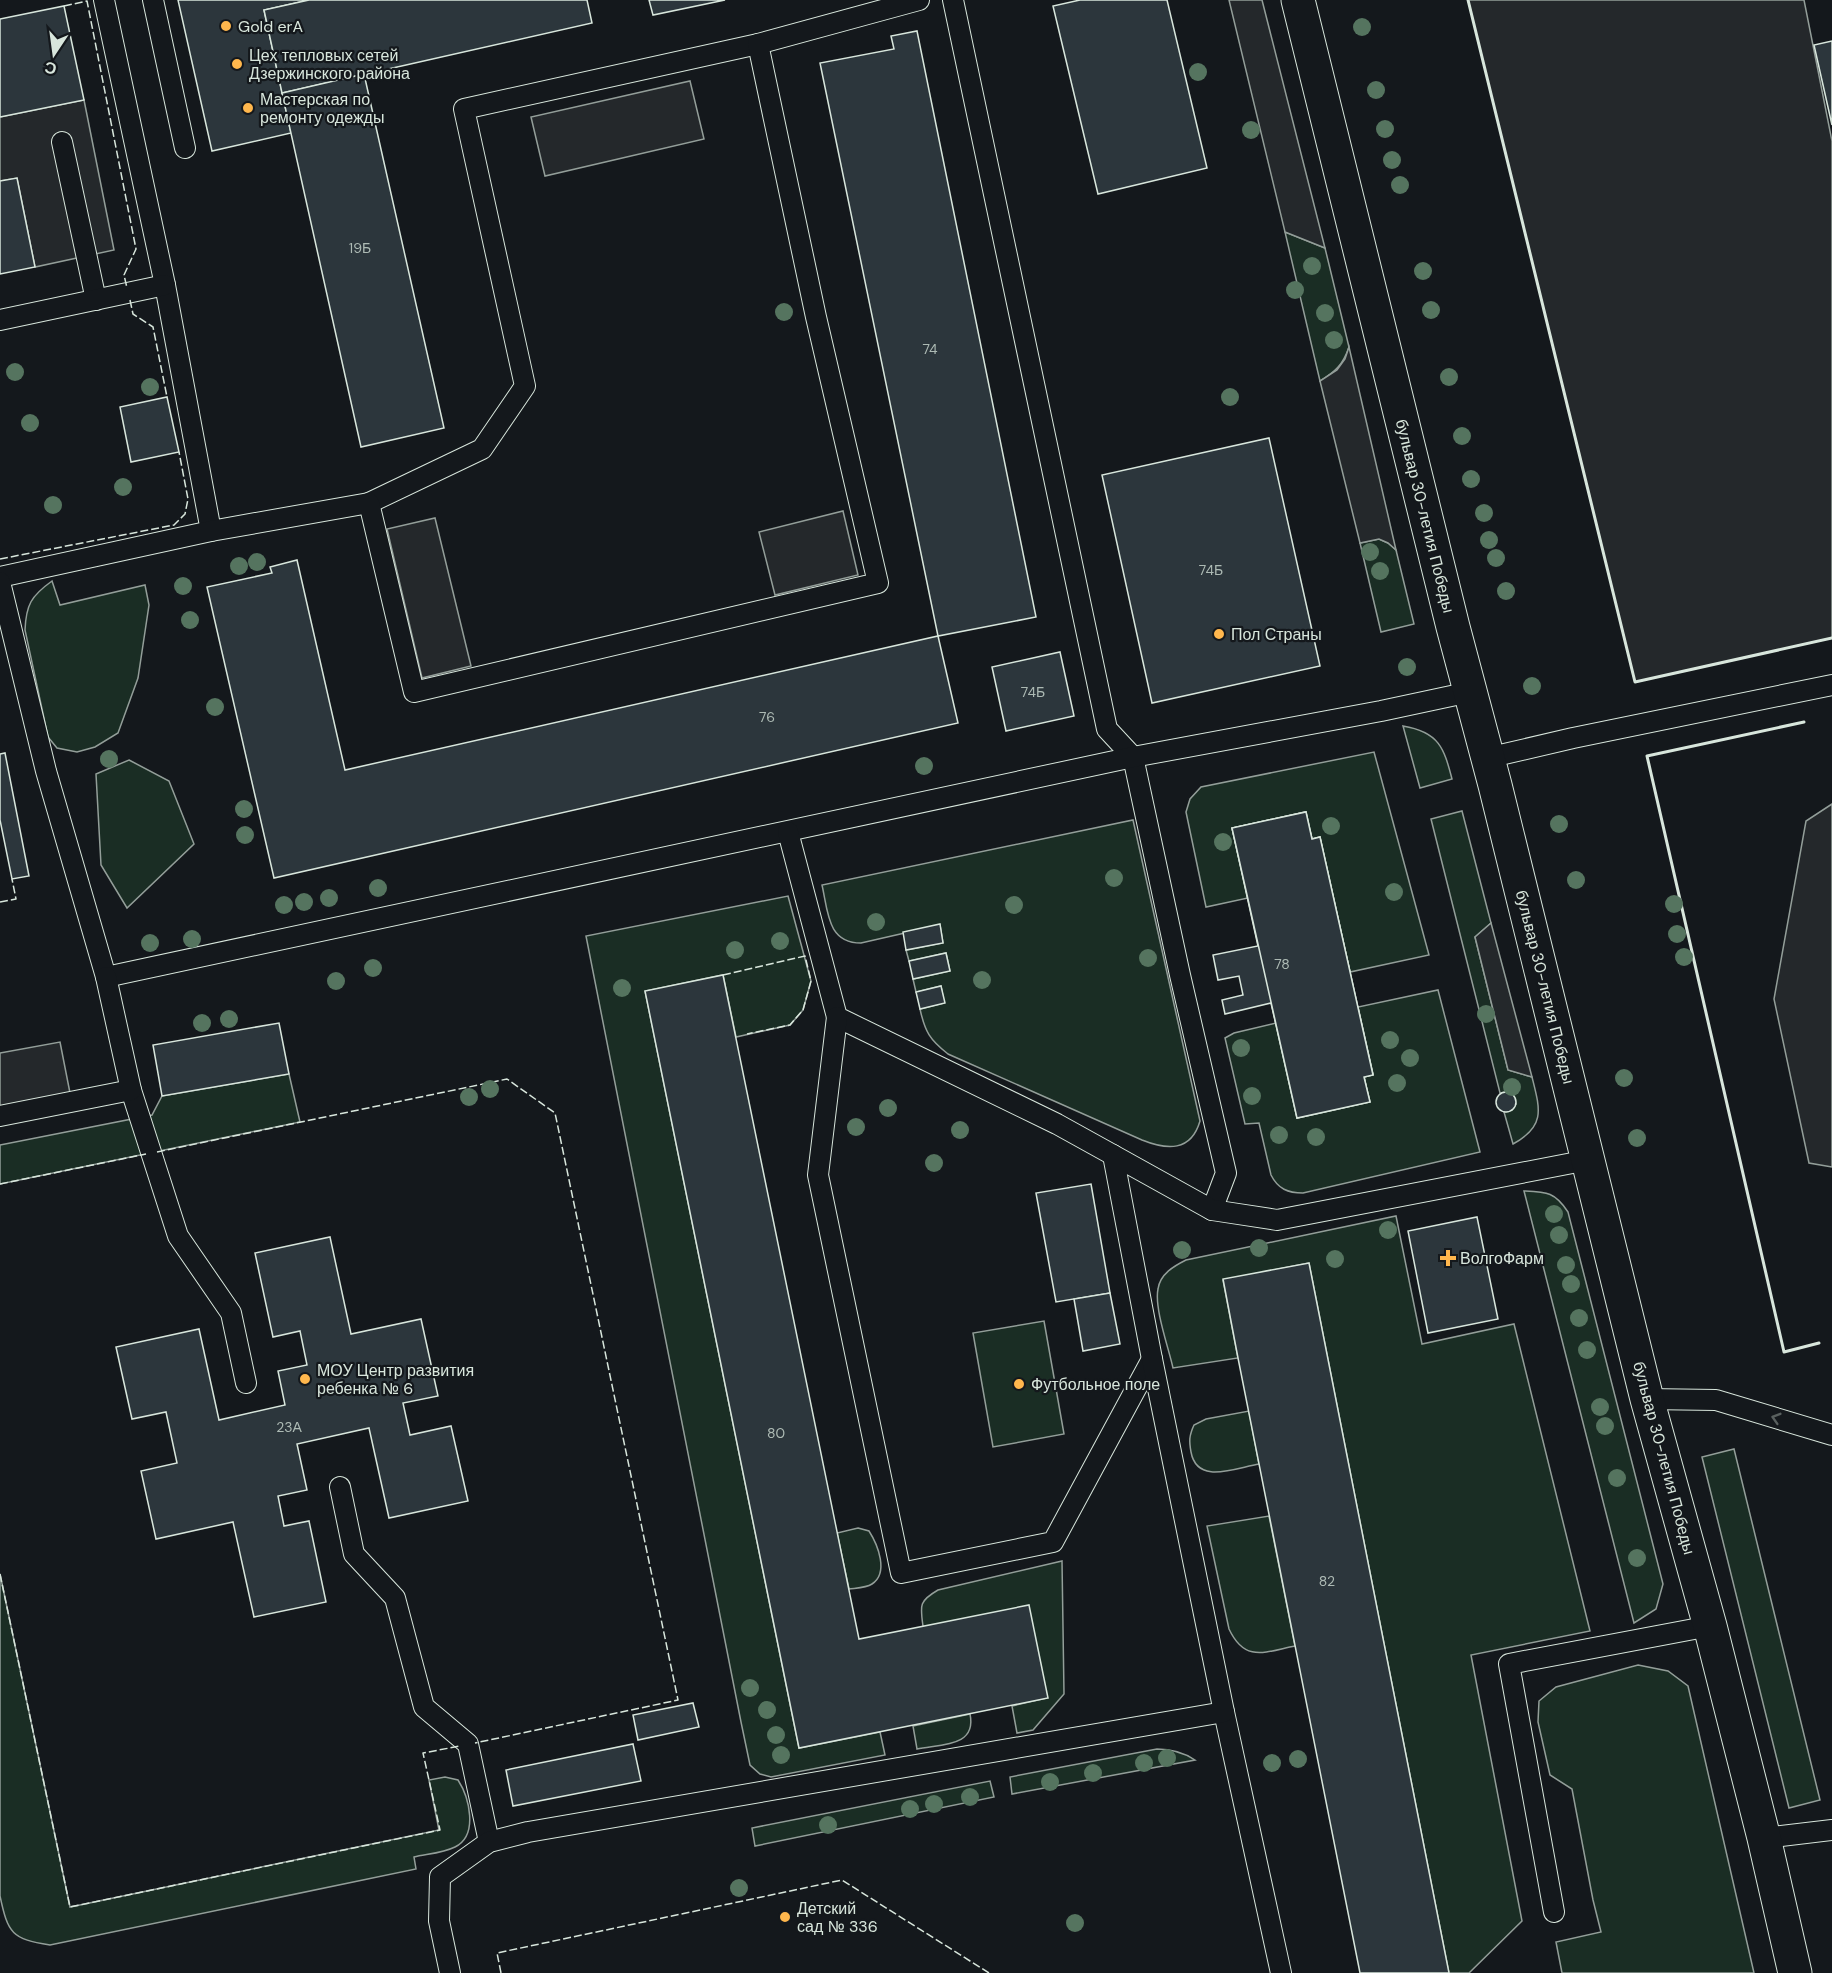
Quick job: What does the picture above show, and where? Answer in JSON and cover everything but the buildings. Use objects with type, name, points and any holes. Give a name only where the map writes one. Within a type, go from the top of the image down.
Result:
[{"type":"main road","name":"бульвар 30-летия Победы","points":[[1298,0],[1647,1398],[1710,1626],[1764,1838],[1795,1973]]},
{"type":"lane","points":[[104,0],[165,285],[211,531]]},
{"type":"lane","points":[[153,0],[185,148]]},
{"type":"lane","points":[[0,577],[211,531],[369,503],[482,449],[525,386],[464,109],[758,44],[919,0]]},
{"type":"lane","points":[[952,0],[1107,729],[1133,757],[1182,985],[1226,1173],[1212,1210]]},
{"type":"lane","points":[[369,503],[414,692],[878,583],[816,316],[758,44]]},
{"type":"lane","points":[[62,142],[96,300]]},
{"type":"lane","points":[[0,320],[165,285]]},
{"type":"lane","points":[[0,582],[46,771],[106,977],[131,1090],[178,1236],[231,1313],[246,1383]]},
{"type":"lane","points":[[1487,758],[1832,685]]},
{"type":"lane","points":[[106,977],[1133,757],[1381,711],[1470,692]]},
{"type":"lane","points":[[788,832],[837,1017],[818,1175],[901,1573],[1053,1542],[1152,1359]]},
{"type":"lane","points":[[837,1017],[1057,1124],[1212,1210],[1277,1220],[1588,1160]]},
{"type":"lane","points":[[0,1116],[131,1090]]},
{"type":"lane","points":[[1113,1155],[1224,1712],[1281,1973]]},
{"type":"lane","points":[[1647,1398],[1716,1400],[1832,1435]]},
{"type":"lane","points":[[339,1487],[354,1554],[395,1598],[424,1707],[468,1744],[489,1842]]},
{"type":"lane","points":[[1554,1912],[1509,1664],[1710,1626]]},
{"type":"lane","points":[[450,1973],[439,1921],[440,1877],[489,1842],[528,1832],[737,1795],[1224,1712]]},
{"type":"lane","points":[[1764,1838],[1832,1830]]},
{"type":"green space","points":[[1285,232],[1325,248],[1349,347],[1338,367],[1320,381]]},
{"type":"green space","points":[[1379,539],[1396,550],[1414,624],[1381,632],[1360,543]]},
{"type":"green space","points":[[52,581],[60,605],[145,585],[149,605],[138,678],[118,733],[95,747],[77,752],[57,748],[48,737],[25,630],[28,607],[39,591]]},
{"type":"green space","points":[[1403,726],[1425,732],[1438,743],[1446,758],[1452,779],[1420,788]]},
{"type":"green space","points":[[1374,752],[1429,955],[1350,972],[1320,838],[1312,839],[1305,812],[1232,828],[1248,898],[1206,907],[1186,812],[1190,799],[1201,787]]},
{"type":"green space","points":[[129,760],[169,781],[194,844],[127,908],[101,865],[96,774]]},
{"type":"green space","points":[[1462,811],[1491,923],[1475,937],[1508,1070],[1532,1077],[1537,1098],[1536,1123],[1524,1137],[1513,1144],[1504,1112],[1512,1110],[1516,1104],[1514,1096],[1506,1092],[1500,1093],[1431,819]]},
{"type":"green space","points":[[1133,820],[1200,1121],[1191,1138],[1177,1146],[1169,1147],[1142,1140],[948,1054],[929,1035],[920,1009],[944,1003],[941,986],[916,992],[913,979],[950,971],[946,953],[909,961],[906,950],[943,943],[940,925],[861,943],[850,942],[841,938],[831,924],[822,885]]},
{"type":"green space","points":[[788,896],[811,981],[803,1010],[790,1025],[736,1037],[723,975],[645,991],[799,1748],[880,1732],[885,1755],[771,1777],[760,1774],[750,1765],[586,936]]},
{"type":"green space","points":[[1438,990],[1480,1152],[1303,1193],[1288,1191],[1280,1187],[1271,1175],[1259,1123],[1245,1124],[1225,1038],[1234,1033],[1276,1023],[1369,1101],[1364,1077],[1373,1074],[1358,1007]]},
{"type":"green space","points":[[289,1074],[300,1122],[0,1184],[0,1145],[152,1115],[162,1096]]},
{"type":"green space","points":[[1524,1191],[1550,1194],[1559,1200],[1568,1212],[1663,1584],[1656,1609],[1634,1623]]},
{"type":"green space","points":[[1396,1216],[1422,1344],[1514,1324],[1590,1631],[1471,1655],[1522,1921],[1469,1973],[1449,1973],[1309,1263],[1223,1280],[1238,1358],[1173,1368],[1162,1328],[1157,1297],[1159,1284],[1165,1275],[1186,1260]]},
{"type":"green space","name":"Футбольное поле","points":[[1044,1321],[1064,1434],[993,1447],[973,1333]]},
{"type":"green space","points":[[1249,1411],[1259,1464],[1218,1472],[1201,1468],[1195,1462],[1190,1448],[1190,1435],[1194,1425],[1206,1419]]},
{"type":"green space","points":[[1734,1449],[1820,1800],[1789,1808],[1702,1457]]},
{"type":"green space","points":[[1269,1516],[1295,1646],[1257,1652],[1242,1647],[1229,1629],[1207,1526]]},
{"type":"green space","points":[[858,1528],[869,1531],[872,1537],[880,1559],[880,1573],[872,1584],[849,1589],[837,1533]]},
{"type":"green space","points":[[1062,1561],[1064,1694],[1033,1730],[1017,1733],[1012,1706],[1047,1698],[923,1626],[922,1604],[927,1597],[938,1590]]},
{"type":"green space","points":[[0,1574],[70,1907],[439,1830],[429,1780],[445,1777],[458,1780],[466,1796],[470,1815],[467,1834],[455,1847],[414,1857],[416,1869],[50,1945],[20,1937],[9,1927],[0,1896]]},
{"type":"green space","points":[[1638,1665],[1668,1671],[1688,1686],[1754,1973],[1562,1973],[1556,1942],[1601,1932],[1572,1789],[1550,1775],[1538,1722],[1539,1701],[1556,1687]]},
{"type":"green space","points":[[970,1714],[971,1725],[963,1738],[955,1742],[917,1749],[913,1726]]},
{"type":"green space","points":[[1157,1749],[1177,1752],[1195,1760],[1012,1794],[1010,1777]]},
{"type":"green space","points":[[990,1781],[994,1797],[755,1846],[752,1828]]},
{"type":"shaded area","points":[[1229,0],[1262,0],[1325,248],[1285,232]]},
{"type":"shaded area","points":[[1468,0],[1804,0],[1832,141],[1832,638],[1635,682]]},
{"type":"shaded area","points":[[690,81],[704,139],[545,176],[531,117]]},
{"type":"shaded area","points":[[84,100],[114,250],[35,267],[17,178],[0,181],[0,117]]},
{"type":"shaded area","points":[[1349,347],[1396,550],[1379,539],[1360,543],[1320,381],[1337,370],[1345,359]]},
{"type":"shaded area","points":[[843,511],[858,575],[775,595],[759,532]]},
{"type":"shaded area","points":[[435,518],[471,666],[422,678],[387,529]]},
{"type":"shaded area","points":[[1832,804],[1832,1167],[1809,1163],[1774,999],[1806,821]]},
{"type":"shaded area","points":[[1491,923],[1532,1077],[1508,1070],[1475,937]]},
{"type":"shaded area","points":[[60,1042],[70,1093],[0,1107],[0,1053]]},
{"type":"fence","points":[[64,6],[87,1],[136,249],[124,275],[127,288]]},
{"type":"fence","points":[[130,300],[133,314],[153,327],[167,397]]},
{"type":"fence","points":[[0,559],[174,525],[185,514],[188,499],[179,452]]},
{"type":"fence","points":[[0,902],[16,899],[12,879]]},
{"type":"fence","points":[[723,975],[805,956],[811,981],[803,1010],[790,1025],[747,1034]]},
{"type":"fence","points":[[157,1152],[507,1079],[555,1113],[678,1700],[475,1743]]},
{"type":"fence","points":[[0,1184],[146,1154]]},
{"type":"fence","points":[[0,1574],[70,1907],[440,1830],[423,1753],[460,1746]]},
{"type":"fence","points":[[501,1973],[497,1953],[842,1880],[989,1973]]},
{"type":"wall","points":[[1468,0],[1635,682],[1832,638]]},
{"type":"wall","points":[[1804,722],[1647,756],[1784,1352],[1819,1343]]},
{"type":"place","name":"Gold erA","points":[[226,26]]},
{"type":"place","name":"Цех тепловых сетей Дзержинского района","points":[[237,64]]},
{"type":"place","name":"Мастерская по ремонту одежды","points":[[248,108]]},
{"type":"place","name":"Пол Страны","points":[[1219,634]]},
{"type":"place","name":"ВолгоФарм","points":[[1448,1258]]},
{"type":"place","name":"МОУ Центр развития ребенка № 6","points":[[305,1379]]},
{"type":"place","name":"Футбольное поле","points":[[1019,1384]]},
{"type":"place","name":"Детский сад № 336","points":[[785,1917]]}]
